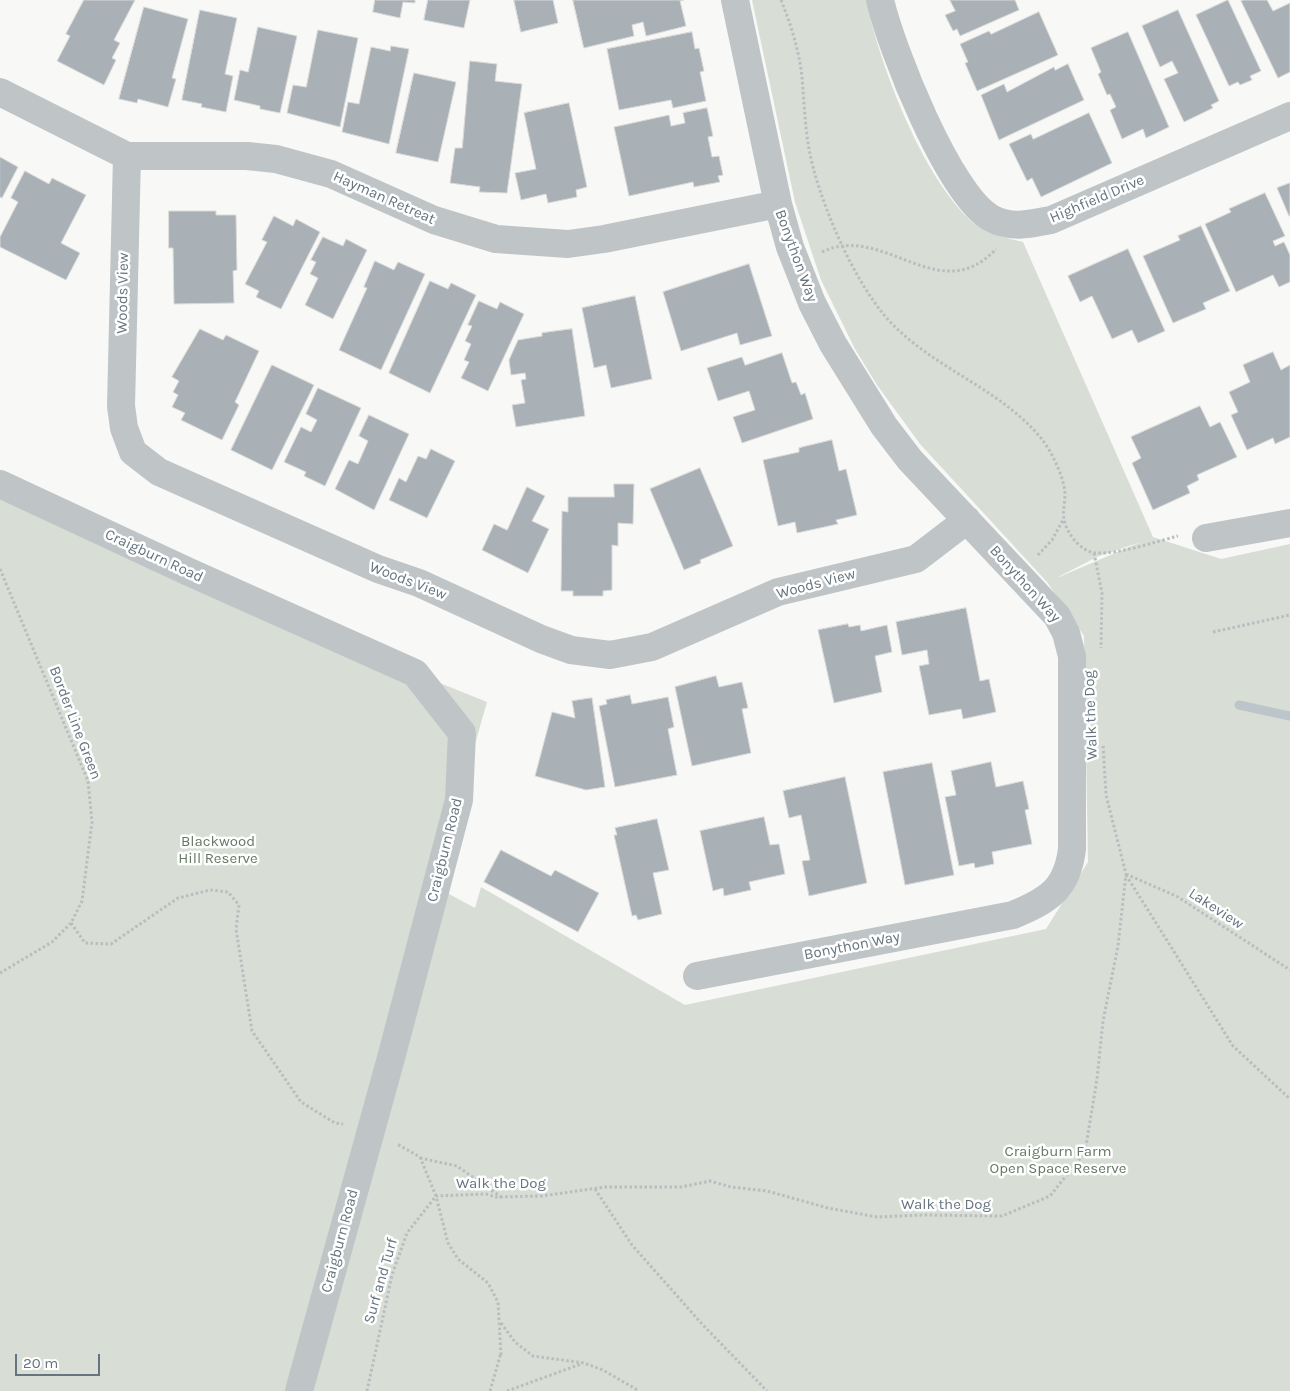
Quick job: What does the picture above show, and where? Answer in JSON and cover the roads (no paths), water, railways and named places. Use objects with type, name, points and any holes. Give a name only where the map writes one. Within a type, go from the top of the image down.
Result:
[{"type":"street","name":"Bonython Way","points":[[697,976],[1013,915],[1039,904],[1054,892],[1066,878],[1072,849],[1072,656],[1066,633],[1057,616],[910,460],[884,426],[833,344],[797,265],[778,204],[736,0]]},
{"type":"street","name":"Highfield Drive","points":[[880,0],[886,28],[918,106],[956,179],[971,202],[991,218],[1009,224],[1020,226],[1051,220],[1290,116]]},
{"type":"street","name":"Hayman Retreat","points":[[0,92],[127,156],[247,156],[276,159],[331,174],[434,220],[461,230],[496,239],[568,244],[604,239],[778,204]]},
{"type":"street","name":"Woods View","points":[[127,156],[120,406],[124,428],[133,452],[159,472],[378,570],[419,583],[571,650],[610,655],[652,647],[778,592],[916,559],[967,520]]},
{"type":"street","name":"Craigburn Road","points":[[0,484],[180,568],[415,673],[462,733],[458,800],[372,1128],[299,1391]]},
{"type":"street","points":[[1206,538],[1290,524]]},
{"type":"waterway","points":[[1239,705],[1290,716]]},
{"type":"park label","name":"Blackwood Hill Reserve","points":[[218,850]]},
{"type":"park label","name":"Craigburn Farm Open Space Reserve","points":[[1058,1160]]}]
